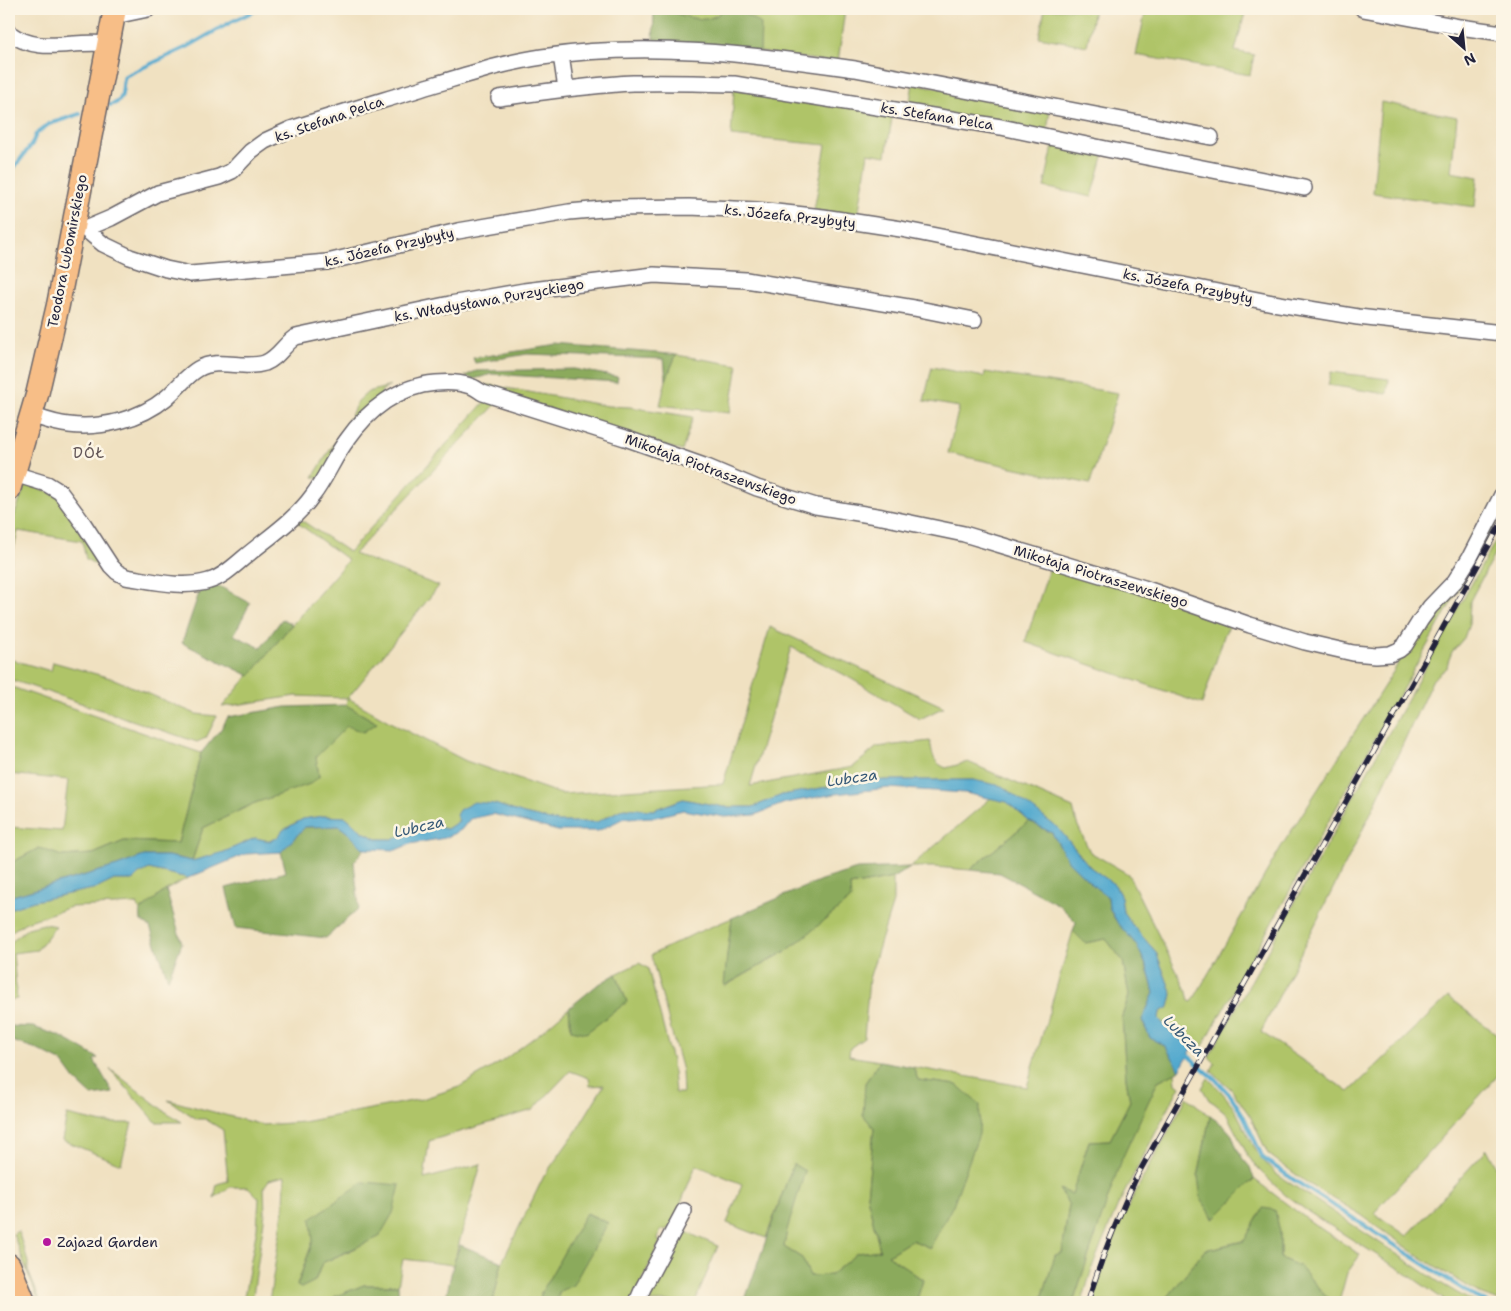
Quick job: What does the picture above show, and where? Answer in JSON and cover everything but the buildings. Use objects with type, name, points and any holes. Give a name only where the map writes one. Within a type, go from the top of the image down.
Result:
[{"type":"highway","name":"Teodora Lubomirskiego","points":[[11,482],[32,415],[58,305],[79,228],[107,44],[114,12]]},
{"type":"highway","points":[[9,1265],[24,1302]]},
{"type":"street","points":[[114,12],[124,14],[148,9]]},
{"type":"street","points":[[1364,9],[1502,33]]},
{"type":"street","points":[[9,33],[20,41],[33,45],[49,46],[98,42],[107,44]]},
{"type":"street","name":"ks. Stefana Pelca","points":[[79,228],[111,218],[158,193],[232,172],[251,151],[265,141],[291,128],[481,71],[541,57],[620,50],[664,49],[806,62],[936,84],[1211,137]]},
{"type":"street","points":[[561,55],[566,89]]},
{"type":"street","name":"ks. Stefana Pelca","points":[[499,98],[566,89],[640,83],[692,82],[734,84],[1001,127],[1106,150],[1304,188]]},
{"type":"street","name":"ks. Józefa Przybyły","points":[[79,228],[130,258],[166,270],[190,274],[327,262],[449,233],[569,212],[614,208],[689,207],[757,210],[823,216],[901,229],[1273,304],[1358,317],[1502,332]]},
{"type":"street","name":"ks. Władysława Purzyckiego","points":[[32,415],[68,425],[90,425],[110,422],[130,417],[153,407],[166,398],[199,368],[212,364],[253,366],[268,362],[295,338],[305,335],[450,304],[524,291],[654,275],[746,280],[905,306],[974,320]]},
{"type":"street","name":"Mikołaja Piotraszewskiego","points":[[11,482],[47,484],[60,492],[117,572],[126,577],[192,586],[210,581],[225,572],[293,516],[312,496],[328,473],[346,441],[367,415],[383,402],[402,391],[422,384],[450,382],[470,386],[483,393],[625,438],[698,464],[757,488],[816,506],[964,534],[1144,588],[1305,642],[1336,650],[1376,655],[1390,654],[1405,645],[1430,607],[1455,581],[1470,557],[1502,495]]},
{"type":"street","points":[[637,1302],[684,1211]]},
{"type":"green space","points":[[654,9],[690,18],[708,19],[716,16],[724,9],[737,9],[761,24],[760,52],[653,45]]},
{"type":"green space","points":[[662,9],[724,9],[717,15],[703,19],[687,17]]},
{"type":"green space","points":[[737,9],[845,9],[838,63],[760,52]]},
{"type":"green space","points":[[1045,9],[1094,9],[1087,46],[1039,37]]},
{"type":"green space","points":[[1146,9],[1246,9],[1235,51],[1254,55],[1250,75],[1136,55]]},
{"type":"green space","points":[[913,83],[1050,110],[1047,132],[909,107]]},
{"type":"green space","points":[[734,89],[893,112],[886,156],[868,153],[858,217],[814,210],[826,145],[731,136]]},
{"type":"green space","points":[[1381,102],[1457,117],[1451,172],[1478,177],[1475,207],[1373,193]]},
{"type":"green space","points":[[1054,142],[1104,153],[1092,197],[1044,187]]},
{"type":"green space","points":[[558,345],[676,355],[666,380],[664,359],[527,354],[475,363],[473,358]]},
{"type":"green space","points":[[676,355],[738,365],[730,413],[660,405],[666,380]]},
{"type":"green space","points":[[932,367],[984,377],[985,372],[1118,393],[1090,484],[948,453],[959,407],[924,401]]},
{"type":"green space","points":[[574,369],[618,377],[617,382],[492,374],[474,379],[465,376],[476,371]]},
{"type":"green space","points":[[1331,372],[1389,379],[1387,394],[1328,385]]},
{"type":"green space","points":[[489,385],[608,406],[630,407],[693,417],[682,451],[481,387]]},
{"type":"green space","points":[[390,386],[381,391],[383,398],[320,478],[313,477],[350,418],[357,402],[368,392]]},
{"type":"green space","points":[[488,398],[499,401],[354,554],[439,586],[348,698],[397,726],[466,761],[561,794],[723,784],[770,627],[944,707],[920,719],[843,674],[791,647],[750,786],[853,767],[877,747],[930,741],[936,761],[941,766],[946,768],[968,762],[1073,808],[1077,824],[1090,852],[1128,874],[1187,992],[1189,1001],[1192,1002],[1281,847],[1395,669],[1400,658],[1406,655],[1423,623],[1502,500],[1502,512],[1200,1051],[1174,1035],[1159,1019],[1160,1012],[1169,1007],[1172,994],[1156,952],[1123,912],[1121,897],[1115,885],[1090,867],[1058,828],[1002,787],[973,780],[885,780],[850,783],[782,795],[753,807],[724,807],[683,799],[653,810],[624,808],[597,822],[559,822],[524,814],[495,804],[460,820],[447,829],[432,826],[393,839],[377,839],[363,832],[346,817],[323,816],[303,819],[283,830],[278,837],[269,841],[255,838],[224,852],[192,861],[203,828],[255,803],[319,777],[316,757],[348,725],[377,723],[346,705],[347,698],[296,696],[222,707],[348,560],[295,521],[298,518],[349,552]]},
{"type":"green space","points":[[26,483],[57,495],[105,570],[86,559],[82,541],[18,531],[9,571],[9,539],[14,517]]},
{"type":"green space","points":[[1502,529],[1502,540],[1470,601],[1469,624],[1464,638],[1452,652],[1447,668],[1433,679],[1367,821],[1261,1032],[1349,1092],[1448,997],[1502,1038],[1502,1071],[1374,1213],[1407,1236],[1487,1149],[1502,1178],[1502,1302],[1482,1295],[1422,1258],[1361,1215],[1309,1184],[1268,1154],[1250,1116],[1231,1089],[1211,1071],[1215,1063],[1209,1057]]},
{"type":"green space","points":[[1051,564],[1232,622],[1225,633],[1202,704],[1025,642]]},
{"type":"green space","points":[[219,586],[250,603],[234,635],[261,648],[282,619],[292,624],[250,676],[182,643],[200,590]]},
{"type":"green space","points":[[9,659],[51,671],[53,662],[114,679],[196,714],[217,716],[206,738],[197,742],[9,679]]},
{"type":"green space","points":[[9,686],[201,753],[178,843],[124,841],[93,854],[61,856],[39,848],[9,864],[9,827],[62,831],[68,780],[9,774]]},
{"type":"green space","points":[[346,705],[377,723],[363,732],[347,726],[316,757],[319,777],[310,784],[255,803],[203,828],[192,861],[168,856],[144,856],[117,866],[9,897],[9,864],[39,848],[62,856],[93,854],[124,841],[178,843],[201,753],[221,729],[228,717],[286,707]]},
{"type":"green space","points":[[991,798],[1007,802],[1029,821],[970,870],[910,867]]},
{"type":"green space","points":[[1029,821],[1052,833],[1069,862],[1108,897],[1109,906],[1115,919],[1137,945],[1151,981],[1154,993],[1142,1020],[1150,1038],[1165,1046],[1180,1070],[1158,1081],[1120,1163],[1073,1302],[1041,1302],[1055,1255],[1062,1253],[1069,1205],[1059,1189],[1072,1194],[1089,1141],[1110,1140],[1130,1101],[1126,1078],[1122,1016],[1129,996],[1123,961],[1106,939],[1085,943],[1073,931],[1076,922],[1059,905],[1000,873],[970,870]]},
{"type":"green space","points":[[339,826],[364,849],[354,862],[359,908],[326,938],[236,928],[226,888],[286,872],[281,852],[305,827]]},
{"type":"green space","points":[[910,867],[893,878],[850,886],[851,899],[788,950],[724,986],[732,918],[821,880],[857,869]]},
{"type":"green space","points":[[149,869],[188,878],[166,890],[140,911],[137,904],[71,907],[26,922],[9,933],[9,909],[34,901],[97,888],[114,880],[133,880],[139,874]]},
{"type":"green space","points":[[893,878],[893,902],[869,979],[864,1038],[850,1048],[849,1056],[880,1061],[865,1083],[874,1128],[867,1196],[880,1250],[857,1253],[831,1275],[810,1276],[802,1258],[784,1247],[793,1165],[766,1238],[727,1223],[742,1184],[696,1165],[671,1228],[660,1231],[658,1239],[660,1242],[632,1302],[556,1302],[560,1291],[608,1223],[587,1213],[541,1293],[540,1302],[493,1302],[502,1262],[544,1176],[575,1133],[604,1085],[590,1086],[589,1078],[570,1071],[533,1110],[429,1141],[424,1179],[481,1164],[453,1265],[403,1259],[398,1285],[364,1285],[334,1297],[329,1302],[269,1302],[284,1208],[285,1176],[269,1180],[264,1187],[265,1213],[252,1302],[243,1302],[257,1228],[259,1198],[248,1187],[230,1187],[214,1198],[217,1184],[228,1181],[223,1130],[205,1119],[197,1119],[168,1100],[263,1125],[303,1122],[422,1099],[459,1087],[501,1062],[540,1033],[569,1008],[571,1030],[627,1002],[616,974],[639,963],[648,968],[672,1061],[675,1093],[683,1093],[682,1071],[651,955],[732,918],[725,986],[788,950],[850,899],[850,886]],"holes":[[[313,1241],[356,1248],[322,1263],[315,1281],[297,1285]]]},
{"type":"green space","points":[[166,890],[182,943],[168,979],[150,927],[141,921],[140,911]]},
{"type":"green space","points":[[44,924],[56,926],[37,950],[13,953],[17,999],[9,1000],[9,947],[14,939],[28,928]]},
{"type":"green space","points":[[1073,931],[1085,943],[1106,939],[1123,961],[1129,996],[1122,1016],[1126,1078],[1130,1101],[1110,1140],[1089,1141],[1072,1195],[1061,1190],[1069,1205],[1062,1253],[1055,1256],[1041,1302],[916,1302],[923,1280],[888,1255],[912,1240],[930,1248],[957,1085],[918,1080],[913,1067],[1027,1087]]},
{"type":"green space","points":[[616,974],[627,1002],[586,1033],[571,1030],[569,1008],[596,986]]},
{"type":"green space","points":[[9,1026],[33,1027],[60,1036],[98,1058],[94,1060],[113,1093],[92,1096],[75,1080],[62,1062],[34,1048],[9,1040]]},
{"type":"green space","points":[[880,1061],[913,1067],[918,1080],[957,1085],[980,1105],[979,1134],[953,1205],[930,1248],[912,1240],[888,1255],[923,1280],[916,1302],[744,1302],[793,1164],[805,1171],[787,1230],[784,1247],[802,1258],[810,1276],[831,1275],[857,1253],[880,1250],[867,1196],[874,1128],[863,1115],[865,1083]]},
{"type":"green space","points":[[110,1069],[163,1110],[182,1122],[156,1122]]},
{"type":"green space","points":[[1175,1072],[1176,1083],[1180,1086],[1119,1203],[1093,1265],[1082,1302],[1073,1302],[1119,1163],[1158,1081]]},
{"type":"green space","points":[[1208,1078],[1233,1106],[1259,1156],[1276,1174],[1442,1284],[1473,1302],[1447,1302],[1284,1194],[1259,1170],[1248,1156],[1226,1113],[1209,1100],[1202,1088]]},
{"type":"green space","points":[[1187,1097],[1210,1116],[1198,1177],[1213,1219],[1254,1179],[1306,1219],[1360,1255],[1347,1273],[1339,1302],[1331,1302],[1299,1266],[1280,1258],[1280,1232],[1205,1250],[1164,1302],[1092,1302],[1116,1230]]},
{"type":"green space","points":[[67,1115],[102,1123],[132,1123],[121,1164],[62,1140]]},
{"type":"green space","points":[[1210,1116],[1224,1126],[1232,1135],[1237,1149],[1250,1167],[1254,1179],[1214,1219],[1201,1199],[1198,1177]]},
{"type":"green space","points":[[363,1182],[400,1185],[393,1213],[379,1237],[322,1263],[315,1281],[301,1288],[297,1286],[313,1241],[311,1219]]},
{"type":"green space","points":[[1263,1208],[1275,1210],[1280,1232],[1280,1258],[1299,1266],[1331,1302],[1164,1302],[1205,1250],[1244,1241]]},
{"type":"green space","points":[[586,1213],[608,1223],[573,1285],[560,1291],[556,1302],[540,1302],[541,1293]]},
{"type":"green space","points":[[679,1229],[718,1246],[695,1302],[644,1302]]},
{"type":"green space","points":[[18,1231],[28,1262],[28,1271],[41,1302],[39,1302],[13,1234]]},
{"type":"green space","points":[[460,1245],[502,1262],[493,1302],[445,1302],[453,1265]]},
{"type":"green space","points":[[364,1285],[398,1285],[399,1302],[329,1302],[334,1297]]},
{"type":"water","points":[[885,780],[973,780],[1002,786],[1058,828],[1090,867],[1115,885],[1121,897],[1123,912],[1156,952],[1172,994],[1169,1007],[1160,1012],[1159,1019],[1174,1035],[1193,1047],[1180,1070],[1165,1046],[1150,1038],[1142,1020],[1154,993],[1148,969],[1136,944],[1118,924],[1109,907],[1108,897],[1069,862],[1052,833],[1029,821],[1007,802],[965,793],[889,788],[835,794],[785,803],[755,815],[725,817],[683,810],[656,817],[624,818],[598,831],[558,831],[493,814],[470,819],[461,830],[445,838],[410,844],[396,850],[364,849],[339,826],[305,827],[281,852],[246,854],[188,878],[149,869],[139,874],[133,880],[114,880],[98,888],[34,901],[9,909],[9,897],[117,866],[144,856],[168,856],[192,861],[224,852],[255,838],[270,841],[278,837],[283,830],[303,819],[323,816],[346,817],[363,832],[377,839],[393,839],[432,826],[447,829],[459,821],[456,815],[459,810],[474,802],[495,804],[524,814],[559,822],[597,822],[624,808],[653,810],[683,799],[724,807],[753,807],[782,795],[850,783]]},
{"type":"waterway","points":[[110,105],[121,98],[125,76],[187,47],[233,21],[259,9]]},
{"type":"waterway","points":[[9,174],[32,144],[36,134],[49,124],[80,114]]},
{"type":"waterway","name":"Lubcza","points":[[1186,1054],[1215,1079],[1231,1096],[1243,1115],[1263,1158],[1475,1297],[1486,1302]]},
{"type":"railway","points":[[1088,1302],[1110,1238],[1137,1176],[1502,522]]},
{"type":"place","name":"Zajazd Garden","points":[[47,1242]]},
{"type":"district","name":"DÓŁ","points":[[89,453]]}]
